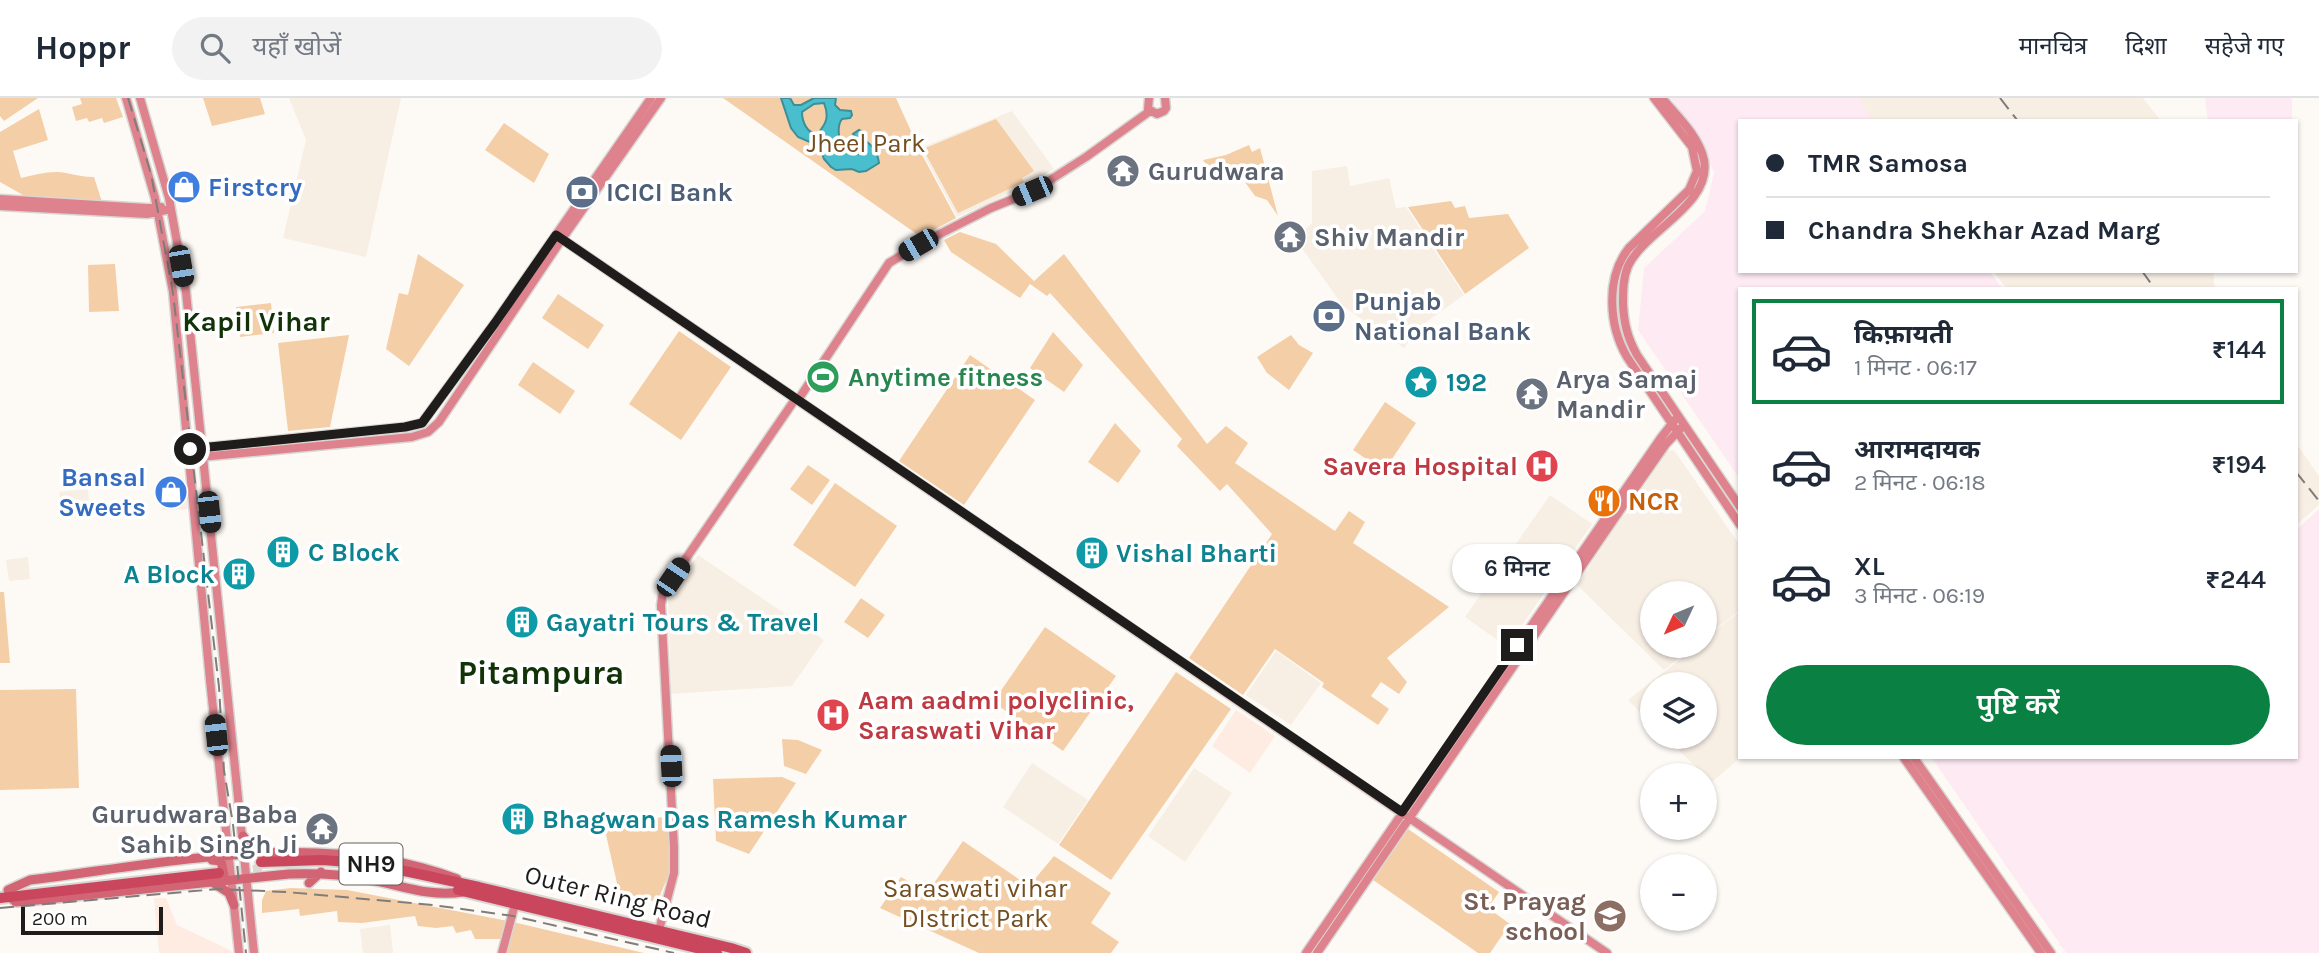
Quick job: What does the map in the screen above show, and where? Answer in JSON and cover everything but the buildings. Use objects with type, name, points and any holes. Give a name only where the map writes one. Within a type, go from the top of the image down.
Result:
[{"type":"highway","name":"Outer Ring Road","points":[[717,953],[465,891],[370,871],[322,866],[261,866],[323,860],[372,864],[480,887],[746,953]]},
{"type":"highway","points":[[4,894],[215,870]]},
{"type":"main road","points":[[243,836],[249,844],[270,853]]},
{"type":"main road","points":[[215,870],[228,843]]},
{"type":"main road","points":[[215,870],[229,857],[323,851],[372,857],[440,872],[480,887]]},
{"type":"main road","points":[[4,894],[30,880],[136,867],[205,861],[221,861],[224,875],[215,870],[136,867]]},
{"type":"main road","points":[[215,870],[232,880],[321,872],[436,894],[465,891]]},
{"type":"main road","points":[[215,870],[234,905]]},
{"type":"main road","points":[[309,883],[321,872]]},
{"type":"street","points":[[126,98],[158,209],[173,292],[239,953]]},
{"type":"street","points":[[140,98],[162,170],[186,292],[254,953]]},
{"type":"street","points":[[559,237],[651,98]]},
{"type":"street","points":[[190,453],[422,423],[661,98]]},
{"type":"street","points":[[659,930],[674,873],[663,592],[885,269],[895,259],[991,208],[1032,191],[1086,157],[1148,103],[1157,114],[1164,111],[1167,104],[1165,98]]},
{"type":"street","points":[[1654,98],[1692,147],[1697,171],[1689,190],[1625,253],[1615,278],[1613,304],[1618,341],[1738,521]]},
{"type":"street","points":[[1662,98],[1696,140],[1704,160],[1704,176],[1698,191],[1629,265],[1624,285],[1624,324],[1637,355],[1738,504]]},
{"type":"street","points":[[158,209],[147,214],[0,206],[0,199],[171,208]]},
{"type":"street","points":[[559,237],[1607,953]]},
{"type":"street","points":[[1306,953],[1338,914],[1678,416]]},
{"type":"street","points":[[1406,815],[1634,490],[1684,425]]},
{"type":"street","points":[[1905,759],[2041,953]]},
{"type":"street","points":[[1915,759],[2051,953]]},
{"type":"street","points":[[502,953],[515,904]]},
{"type":"street","points":[[1317,953],[1338,914]]},
{"type":"shaded area","points":[[289,98],[401,98],[366,257],[283,238],[306,140]]},
{"type":"shaded area","points":[[1670,98],[1872,98],[1877,119],[1738,119],[1738,273],[1991,273],[2001,287],[1738,287],[1738,477],[1638,330],[1644,268],[1705,211],[1714,173],[1698,133]]},
{"type":"shaded area","points":[[1858,98],[2143,98],[2159,119],[1872,119]]},
{"type":"shaded area","points":[[2205,98],[2292,98],[2292,119],[2208,119]]},
{"type":"shaded area","points":[[1012,111],[1054,169],[1028,185],[957,217],[920,148]]},
{"type":"shaded area","points":[[1347,166],[1350,186],[1389,178],[1396,208],[1406,207],[1464,295],[1419,327],[1404,348],[1343,306],[1301,247],[1300,235],[1312,223],[1312,171]]},
{"type":"shaded area","points":[[1995,273],[2213,273],[2215,287],[2005,287]]},
{"type":"shaded area","points":[[2298,446],[2319,476],[2319,505],[2298,523]]},
{"type":"shaded area","points":[[1674,450],[1738,543],[1738,612],[1717,628],[1717,581],[1640,581],[1640,647],[1577,585],[1622,517],[1637,506],[1635,499],[1668,451]]},
{"type":"shaded area","points":[[185,481],[188,509],[162,510],[157,482]]},
{"type":"shaded area","points":[[88,489],[90,516],[63,519],[59,492]]},
{"type":"shaded area","points":[[1550,495],[1592,524],[1507,647],[1465,617]]},
{"type":"shaded area","points":[[2319,509],[2319,953],[2066,953],[1933,759],[2298,759],[2298,528]]},
{"type":"shaded area","points":[[698,555],[824,640],[792,686],[671,694],[668,597]]},
{"type":"shaded area","points":[[28,557],[30,579],[9,581],[6,560]]},
{"type":"shaded area","points":[[1738,613],[1739,759],[1717,778],[1717,763],[1692,763],[1678,749],[1717,749],[1717,672],[1664,672],[1682,658],[1717,658],[1717,629]]},
{"type":"shaded area","points":[[1276,651],[1321,683],[1291,725],[1246,695]]},
{"type":"shaded area","points":[[1652,658],[1679,658],[1664,670]]},
{"type":"shaded area","points":[[1640,691],[1640,712],[1628,700]]},
{"type":"shaded area","points":[[1236,710],[1275,736],[1250,773],[1212,746]]},
{"type":"shaded area","points":[[1032,763],[1088,800],[1058,844],[1003,807]]},
{"type":"shaded area","points":[[1194,768],[1232,793],[1185,862],[1148,836]]},
{"type":"shaded area","points":[[154,898],[166,898],[177,925],[233,953],[159,953]]},
{"type":"shaded area","points":[[390,925],[393,953],[363,953],[360,929]]},
{"type":"green space","points":[[0,98],[38,98],[4,121],[0,116]]},
{"type":"green space","points":[[80,98],[116,98],[123,117],[104,123],[102,118],[89,122],[87,118],[76,121],[72,107],[82,104]]},
{"type":"green space","points":[[203,98],[260,98],[265,114],[212,126]]},
{"type":"green space","name":"Jheel Park","points":[[723,98],[896,98],[920,151],[956,218],[921,237]]},
{"type":"green space","points":[[39,109],[48,140],[13,151],[21,178],[55,172],[94,177],[102,202],[30,199],[0,182],[0,132]]},
{"type":"green space","points":[[996,119],[1034,171],[1022,178],[1024,182],[958,213],[923,149]]},
{"type":"green space","points":[[504,123],[549,154],[534,183],[485,150]]},
{"type":"green space","points":[[1249,145],[1252,152],[1260,148],[1278,216],[1267,200],[1255,196],[1237,171],[1219,182],[1203,160],[1226,155]]},
{"type":"green space","points":[[1451,201],[1455,208],[1465,206],[1469,218],[1508,214],[1529,248],[1465,294],[1408,207]]},
{"type":"green space","points":[[960,232],[996,244],[1034,281],[1064,254],[1207,444],[1226,426],[1248,443],[1235,463],[1335,531],[1349,511],[1365,522],[1353,543],[1449,607],[1387,658],[1407,682],[1399,694],[1381,682],[1371,696],[1389,709],[1378,725],[1322,687],[1324,683],[1275,649],[1243,695],[1189,658],[1272,534],[1227,484],[1220,491],[1177,446],[1182,439],[1050,293],[1047,296],[1030,284],[1020,298],[951,252],[944,240]]},
{"type":"green space","points":[[418,254],[464,285],[409,366],[386,349],[399,293],[408,295]]},
{"type":"green space","points":[[115,264],[119,311],[89,312],[88,265]]},
{"type":"green space","points":[[558,294],[604,325],[588,349],[542,318]]},
{"type":"green space","points":[[271,303],[274,333],[240,337],[236,307]]},
{"type":"green space","points":[[679,331],[731,367],[681,440],[629,404]]},
{"type":"green space","points":[[1053,332],[1083,365],[1064,392],[1030,368]]},
{"type":"green space","points":[[349,335],[330,427],[288,431],[278,343]]},
{"type":"green space","points":[[1291,335],[1299,345],[1313,353],[1289,390],[1267,373],[1257,357]]},
{"type":"green space","points":[[970,355],[1035,400],[964,505],[899,461]]},
{"type":"green space","points":[[533,362],[575,391],[560,414],[518,385]]},
{"type":"green space","points":[[1385,402],[1416,423],[1384,471],[1353,450]]},
{"type":"green space","points":[[1115,423],[1141,451],[1118,483],[1088,462]]},
{"type":"green space","points":[[808,465],[830,480],[812,505],[790,489]]},
{"type":"green space","points":[[835,483],[897,526],[855,587],[793,545]]},
{"type":"green space","points":[[0,592],[4,592],[10,663],[0,663]]},
{"type":"green space","points":[[861,598],[885,615],[868,638],[844,622]]},
{"type":"green space","points":[[1045,627],[1116,676],[1063,751],[993,702]]},
{"type":"green space","points":[[1176,672],[1231,709],[1111,880],[1059,845]]},
{"type":"green space","points":[[76,689],[79,788],[0,790],[0,690]]},
{"type":"green space","points":[[782,739],[798,740],[822,750],[806,774],[784,766]]},
{"type":"green space","points":[[782,777],[796,783],[749,854],[716,841],[713,779]]},
{"type":"green space","points":[[670,816],[670,872],[657,902],[619,892],[604,826]]},
{"type":"green space","points":[[1408,829],[1499,892],[1488,908],[1510,924],[1490,953],[1478,953],[1373,880]]},
{"type":"green space","name":"Saraswati vihar DIstrict Park","points":[[963,841],[1029,886],[1054,856],[1111,893],[1091,923],[1119,942],[1111,953],[979,953],[880,908],[901,877],[928,892]]},
{"type":"green space","points":[[291,888],[347,890],[508,921],[502,939],[475,939],[471,930],[456,933],[453,926],[418,926],[415,916],[362,923],[338,922],[337,911],[300,916],[299,909],[262,913],[262,900],[266,891]]},
{"type":"green space","points":[[513,922],[644,953],[507,953]]},
{"type":"water","points":[[781,98],[790,98],[794,105],[801,105],[814,98],[836,98],[835,105],[840,110],[851,111],[852,115],[842,119],[839,126],[844,149],[862,155],[866,153],[866,148],[853,134],[859,130],[863,132],[863,139],[876,152],[879,163],[866,171],[836,170],[824,159],[817,145],[798,137],[791,128]],"holes":[[[824,103],[827,116],[818,133],[808,130],[802,112],[814,104]]]},
{"type":"tunnel","points":[[223,873],[262,869]]},
{"type":"railway","points":[[128,98],[151,174],[173,293],[219,687],[224,771],[233,824],[246,953]]},
{"type":"railway","points":[[2000,98],[2016,119]]},
{"type":"railway","points":[[2143,273],[2154,287]]},
{"type":"railway","points":[[2298,475],[2319,501]]},
{"type":"railway","points":[[0,908],[218,889],[286,892],[433,905],[513,916],[674,953]]},
{"type":"place","name":"Gurudwara","points":[[1123,171]]},
{"type":"place","name":"Firstcry","points":[[184,187]]},
{"type":"place","name":"ICICI Bank","points":[[582,192]]},
{"type":"place","name":"Shiv Mandir","points":[[1290,237]]},
{"type":"place","name":"Punjab National Bank","points":[[1329,316]]},
{"type":"place","name":"Anytime fitness","points":[[823,377]]},
{"type":"place","name":"192","points":[[1421,382]]},
{"type":"place","name":"Arya Samaj Mandir","points":[[1532,394]]},
{"type":"place","name":"Savera Hospital","points":[[1542,466]]},
{"type":"place","name":"Bansal Sweets","points":[[171,492]]},
{"type":"place","name":"NCR","points":[[1604,501]]},
{"type":"place","name":"C Block","points":[[283,552]]},
{"type":"place","name":"Vishal Bharti","points":[[1092,553]]},
{"type":"place","name":"A Block","points":[[239,574]]},
{"type":"place","name":"Gayatri Tours & Travel","points":[[522,622]]},
{"type":"place","name":"Aam aadmi polyclinic, Saraswati Vihar","points":[[833,715]]},
{"type":"place","name":"Bhagwan Das Ramesh Kumar","points":[[518,819]]},
{"type":"place","name":"Gurudwara Baba Sahib Singh Ji","points":[[322,829]]},
{"type":"place","name":"St. Prayag school","points":[[1610,916]]},
{"type":"district","name":"Kapil Vihar","points":[[256,321]]},
{"type":"district","name":"Pitampura","points":[[541,673]]},
{"type":"route","points":[[190,449],[422,423],[556,235],[1402,812],[1517,645]]}]
